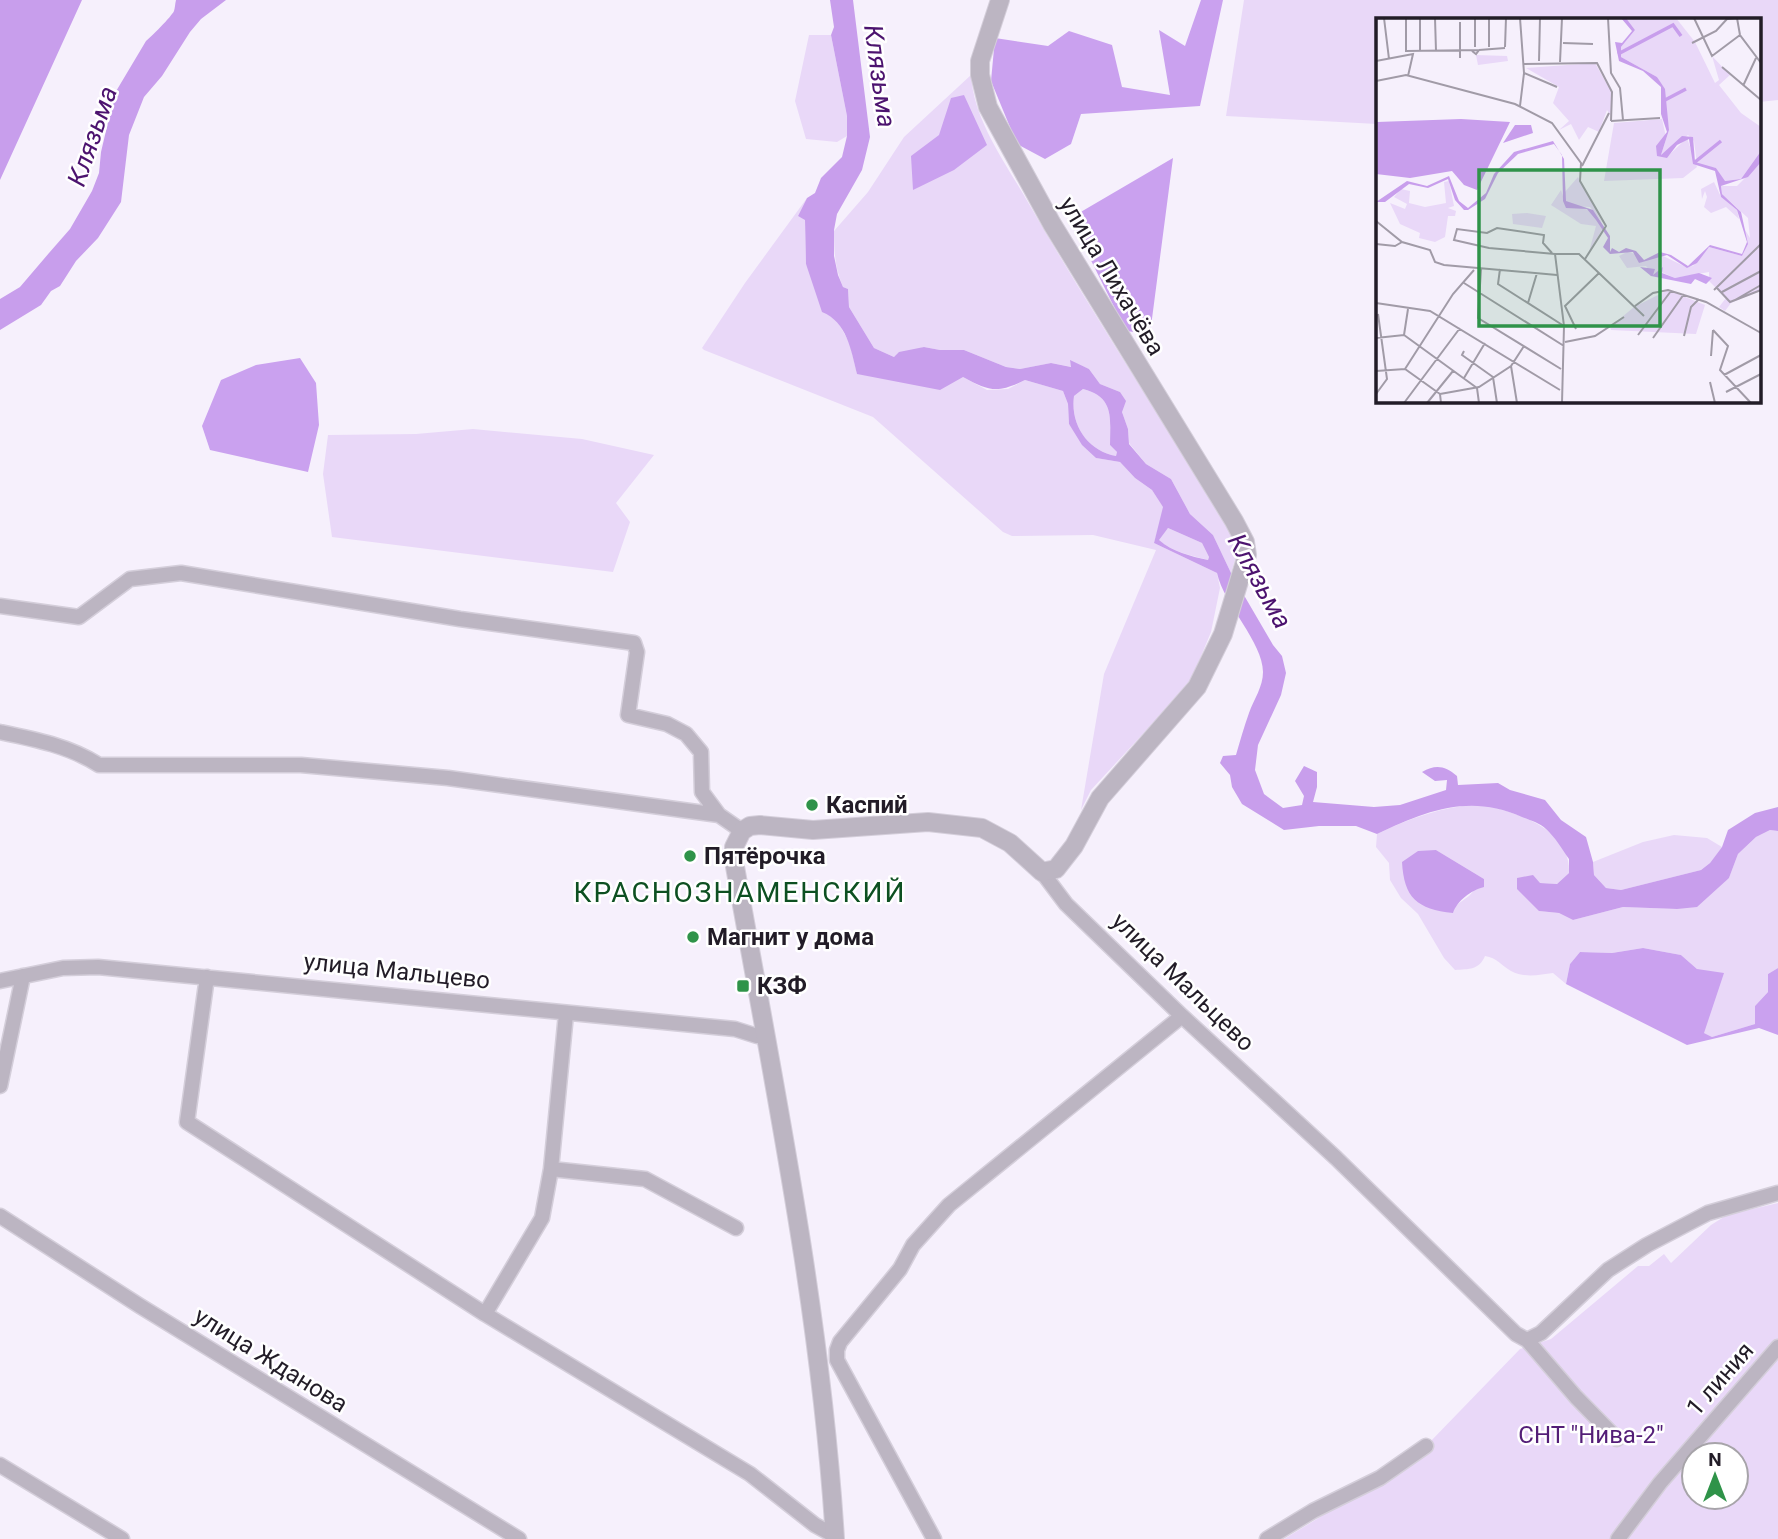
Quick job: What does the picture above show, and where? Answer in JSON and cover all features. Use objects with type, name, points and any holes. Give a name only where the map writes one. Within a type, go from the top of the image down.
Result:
[{"type":"street","name":"улица Лихачёва","points":[[1000,0],[981,61],[982,87],[988,107],[1052,224],[1234,521],[1247,548],[1246,565],[1223,634],[1198,687],[1100,798],[1074,846],[1056,869],[1042,872]]},
{"type":"street","points":[[0,606],[79,617],[130,579],[181,573],[460,619],[634,643],[637,652],[628,715],[667,724],[686,734],[701,752],[702,792],[719,815],[742,831],[734,847],[734,861],[802,1244],[818,1350],[835,1538]]},
{"type":"street","points":[[0,732],[80,753],[99,765],[313,766],[448,778],[719,815]]},
{"type":"street","name":"улица Мальцево","points":[[742,831],[750,826],[760,825],[813,830],[928,822],[982,828],[1010,844],[1042,872],[1066,904],[1182,1016],[1336,1158],[1516,1334],[1527,1340],[1576,1397],[1618,1439]]},
{"type":"street","name":"улица Мальцево","points":[[0,981],[63,968],[98,967],[735,1029],[765,1036]]},
{"type":"street","points":[[0,1086],[23,976]]},
{"type":"street","points":[[207,977],[187,1122],[485,1314],[751,1474],[835,1538]]},
{"type":"street","points":[[485,1314],[542,1218],[551,1169],[566,1014]]},
{"type":"street","points":[[934,1539],[837,1360],[840,1342],[900,1269],[914,1245],[949,1205],[1182,1016]]},
{"type":"street","points":[[551,1169],[645,1179],[736,1228]]},
{"type":"street","points":[[1527,1340],[1541,1332],[1608,1270],[1647,1245],[1708,1213],[1778,1193]]},
{"type":"street","name":"улица Жданова","points":[[0,1216],[140,1306],[519,1539]]},
{"type":"street","name":"1 линия","points":[[1618,1539],[1660,1483],[1778,1347]]},
{"type":"street","points":[[818,1350],[837,1350]]},
{"type":"street","points":[[1267,1539],[1313,1511],[1380,1478],[1426,1446]]},
{"type":"street","points":[[0,1465],[122,1539]]},
{"type":"green space","points":[[1244,0],[1778,0],[1778,100],[1760,102],[1760,18],[1376,18],[1376,124],[1226,116]]},
{"type":"green space","points":[[809,35],[831,35],[847,116],[847,136],[837,142],[806,139],[795,101]]},
{"type":"green space","points":[[971,75],[978,109],[1001,158],[1233,533],[1236,556],[1231,573],[1213,535],[1190,514],[1171,479],[1146,464],[1129,443],[1120,392],[1100,384],[1089,369],[1070,361],[1072,367],[1051,363],[1020,369],[1006,367],[964,350],[924,347],[894,357],[874,348],[849,307],[848,289],[843,287],[837,267],[834,231],[868,192],[904,137]]},
{"type":"green space","points":[[807,198],[798,216],[805,219],[806,264],[850,344],[857,374],[963,377],[987,390],[1008,389],[1025,380],[1063,391],[1068,404],[1069,424],[1096,458],[1120,462],[1135,478],[1152,490],[1164,508],[1154,543],[1217,573],[1220,588],[1211,632],[1190,683],[1091,790],[1081,810],[1104,674],[1156,550],[1093,535],[1012,536],[1003,532],[873,417],[702,348]]},
{"type":"green space","points":[[1083,389],[1101,397],[1106,403],[1110,418],[1110,445],[1117,452],[1116,456],[1097,449],[1078,426],[1074,396]]},
{"type":"green space","points":[[473,429],[582,439],[654,455],[616,503],[630,522],[613,572],[332,537],[323,474],[328,435],[416,434]]},
{"type":"green space","points":[[1168,528],[1202,543],[1208,560],[1188,555],[1158,540]]},
{"type":"green space","points":[[1479,804],[1538,824],[1561,844],[1567,857],[1569,873],[1557,884],[1540,883],[1539,911],[1559,913],[1573,920],[1623,907],[1677,909],[1729,878],[1738,854],[1756,837],[1770,830],[1778,831],[1778,968],[1768,974],[1768,992],[1755,1006],[1755,1024],[1712,1037],[1704,1033],[1697,969],[1681,955],[1643,948],[1612,953],[1580,952],[1570,964],[1566,984],[1553,973],[1521,975],[1485,956],[1477,966],[1455,970],[1444,958],[1418,914],[1401,898],[1390,880],[1389,863],[1376,847],[1377,834],[1426,814]],"holes":[[[1436,850],[1484,879],[1469,896],[1455,906]]]},
{"type":"green space","points":[[1674,835],[1707,838],[1722,847],[1701,870],[1621,890],[1606,888],[1594,875],[1593,862],[1643,842]]},
{"type":"green space","name":"СНТ \"Нива-2\"","points":[[1778,1203],[1778,1539],[1284,1539],[1432,1449],[1429,1443],[1520,1349],[1551,1339],[1638,1266],[1649,1266],[1664,1254],[1671,1263],[1711,1225],[1727,1215]]},
{"type":"shaded area","points":[[0,0],[82,0],[0,180]]},
{"type":"shaded area","points":[[176,0],[226,0],[201,19],[190,32],[162,76],[144,97],[129,135],[121,202],[98,238],[76,261],[60,286],[51,291],[41,305],[0,330],[0,299],[20,287],[70,229],[92,191],[99,173],[101,152],[115,93],[146,41],[172,14]]},
{"type":"shaded area","points":[[830,0],[853,0],[870,137],[862,170],[837,214],[834,230],[834,256],[843,287],[848,289],[849,307],[874,348],[894,357],[899,352],[924,347],[964,350],[1006,367],[1020,369],[1051,363],[1071,367],[1070,360],[1089,369],[1100,384],[1120,392],[1126,401],[1122,412],[1128,429],[1129,444],[1146,464],[1171,479],[1190,514],[1213,535],[1231,573],[1282,656],[1286,673],[1281,695],[1258,745],[1255,770],[1264,794],[1283,808],[1302,805],[1304,796],[1295,781],[1304,766],[1317,772],[1313,802],[1374,807],[1400,805],[1446,790],[1447,780],[1435,781],[1422,772],[1436,767],[1444,768],[1457,776],[1458,785],[1498,783],[1510,790],[1545,800],[1561,820],[1586,837],[1594,875],[1606,888],[1621,890],[1701,870],[1722,847],[1728,830],[1755,813],[1778,807],[1778,831],[1770,830],[1756,837],[1738,854],[1729,878],[1697,907],[1623,907],[1573,920],[1559,913],[1539,911],[1517,889],[1517,878],[1533,875],[1540,883],[1557,884],[1569,873],[1569,859],[1544,827],[1503,810],[1484,806],[1448,808],[1413,818],[1377,834],[1356,826],[1284,830],[1242,804],[1232,787],[1230,775],[1220,763],[1223,756],[1236,755],[1262,683],[1261,660],[1257,648],[1227,598],[1217,573],[1154,543],[1163,507],[1152,490],[1135,478],[1120,462],[1096,458],[1082,445],[1069,424],[1068,404],[1063,391],[1025,380],[993,389],[963,377],[940,390],[857,374],[847,338],[837,323],[822,312],[806,264],[805,220],[798,216],[807,198],[815,193],[821,178],[842,157],[847,136],[847,116],[831,35],[834,27]],"holes":[[[1083,389],[1101,397],[1106,403],[1110,418],[1110,445],[1117,452],[1116,456],[1097,449],[1078,426],[1074,396]],[[1168,528],[1202,543],[1208,560],[1176,551],[1164,544],[1159,540]]]},
{"type":"shaded area","points":[[1201,0],[1223,0],[1200,106],[1081,114],[1071,144],[1045,159],[1017,144],[991,81],[995,38],[1048,46],[1069,31],[1112,45],[1122,87],[1170,95],[1159,30],[1185,46]]},
{"type":"shaded area","points":[[964,95],[987,145],[954,170],[913,190],[911,156],[939,135],[951,98]]},
{"type":"shaded area","points":[[1173,158],[1150,334],[1126,331],[1073,224],[1079,213]]},
{"type":"shaded area","points":[[300,358],[316,383],[319,425],[308,472],[210,450],[202,426],[221,380],[256,365]]},
{"type":"shaded area","points":[[1436,850],[1484,879],[1484,887],[1465,897],[1453,913],[1430,908],[1415,900],[1403,874],[1402,862],[1418,851]]},
{"type":"shaded area","points":[[1643,948],[1681,955],[1697,969],[1724,973],[1704,1033],[1712,1037],[1755,1024],[1755,1006],[1768,992],[1768,974],[1778,968],[1778,1035],[1759,1028],[1687,1045],[1566,984],[1570,964],[1580,952],[1612,953]]},
{"type":"place","name":"Каспий","points":[[812,805]]},
{"type":"place","name":"Пятёрочка","points":[[690,856]]},
{"type":"place","name":"Магнит у дома","points":[[693,937]]},
{"type":"place","name":"КЗФ","points":[[743,986]]},
{"type":"district","name":"КРАСНОЗНАМЕНСКИЙ","points":[[740,892]]},
{"type":"water label","name":"Клязьма","points":[[880,76]]},
{"type":"water label","name":"Клязьма","points":[[92,136]]},
{"type":"water label","name":"Клязьма","points":[[1260,581]]}]
